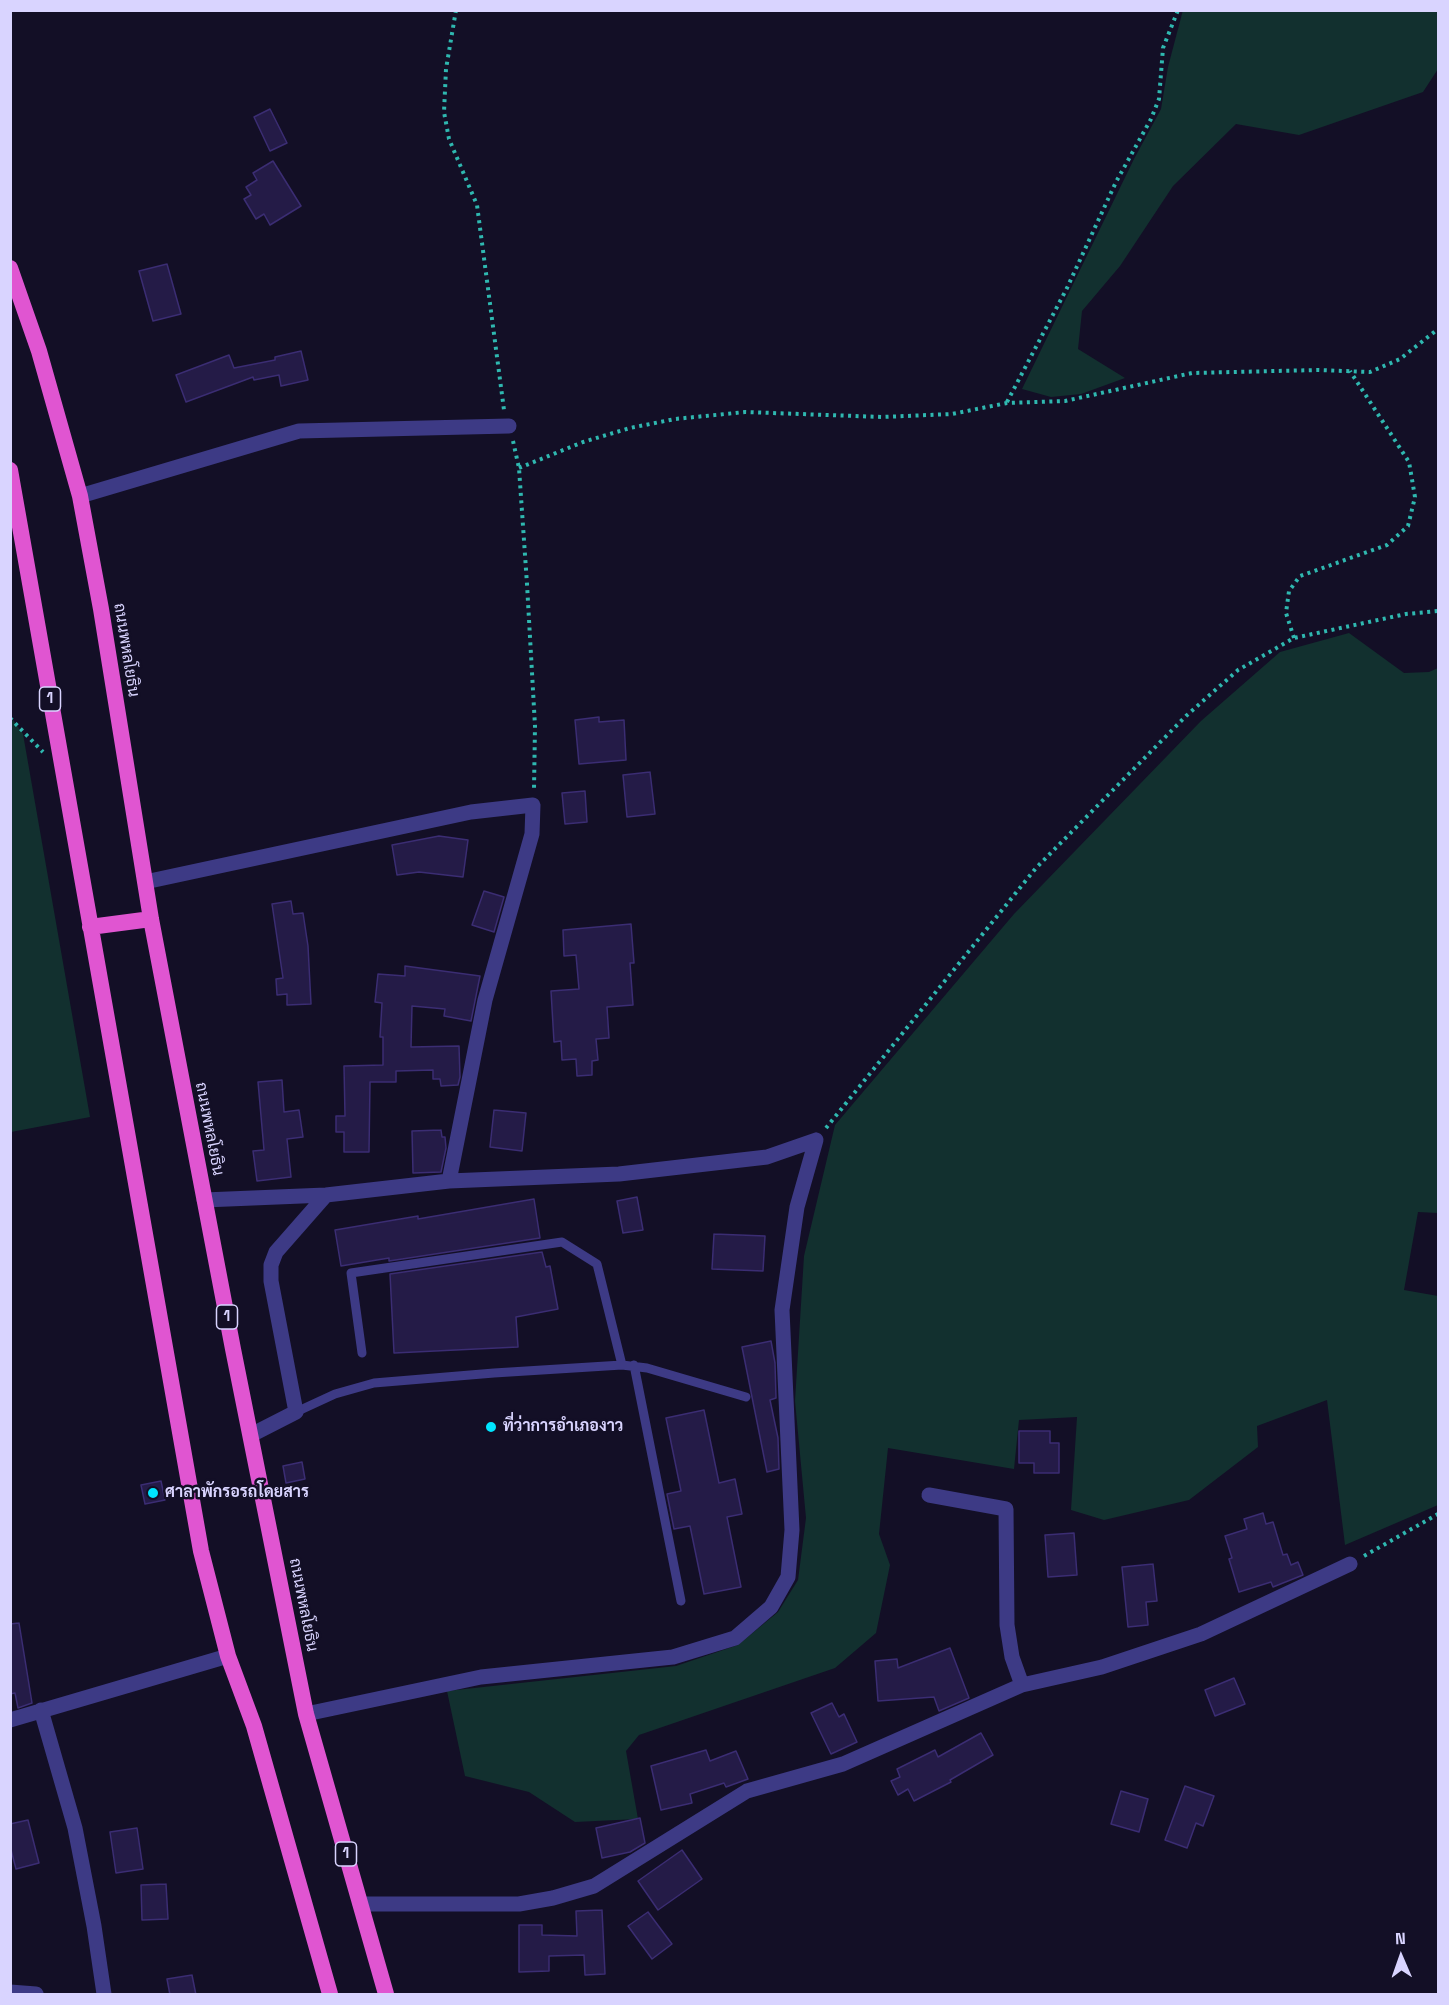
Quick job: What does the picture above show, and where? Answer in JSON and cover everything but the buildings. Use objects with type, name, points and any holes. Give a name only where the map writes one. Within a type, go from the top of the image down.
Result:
[{"type":"highway","name":"ถนนพหลโยธิน","points":[[10,268],[39,351],[80,496],[101,609],[151,919],[306,1714],[386,1995]]},
{"type":"highway","name":"1","points":[[10,470],[201,1551],[228,1656],[254,1726],[330,1995]]},
{"type":"highway","points":[[90,927],[151,919]]},
{"type":"street","points":[[80,496],[299,431],[509,426]]},
{"type":"street","points":[[145,882],[471,812],[533,805],[532,834],[485,1000],[449,1181]]},
{"type":"street","points":[[204,1200],[326,1195],[449,1181],[619,1174],[767,1157],[816,1140]]},
{"type":"street","points":[[306,1714],[482,1677],[673,1657],[735,1638],[771,1607],[788,1577],[792,1530],[782,1310],[797,1207],[816,1140]]},
{"type":"street","points":[[251,1435],[296,1412],[271,1281],[271,1265],[276,1252],[326,1195]]},
{"type":"street","points":[[929,1495],[1006,1509],[1007,1625],[1012,1657],[1022,1685]]},
{"type":"street","points":[[360,1904],[519,1904],[553,1898],[594,1886],[747,1791],[843,1764],[1022,1685],[1102,1667],[1201,1634],[1350,1564]]},
{"type":"street","points":[[10,1720],[228,1656]]},
{"type":"street","points":[[41,1710],[75,1828],[94,1926],[104,1995]]},
{"type":"street","points":[[10,1992],[36,1995]]},
{"type":"lane","points":[[362,1353],[351,1273],[562,1242],[597,1264],[622,1365]]},
{"type":"lane","points":[[296,1412],[335,1394],[374,1383],[622,1365],[634,1365],[746,1397]]},
{"type":"lane","points":[[634,1365],[681,1601]]},
{"type":"path","points":[[456,10],[446,69],[444,112],[448,139],[477,205],[504,410],[519,468],[535,726],[533,805]]},
{"type":"path","points":[[1007,403],[1067,288],[1116,182],[1151,118],[1159,99],[1164,48],[1178,10]]},
{"type":"path","points":[[519,468],[583,442],[630,428],[675,419],[745,412],[882,417],[940,415],[1007,403],[1065,401],[1192,374],[1318,370],[1370,372],[1400,359],[1438,329]]},
{"type":"path","points":[[1430,336],[1438,338]]},
{"type":"path","points":[[1294,638],[1286,613],[1289,591],[1300,576],[1388,545],[1408,526],[1415,497],[1409,462],[1349,371]]},
{"type":"path","points":[[816,1140],[1036,868],[1186,716],[1238,670],[1294,638],[1406,614],[1438,611]]},
{"type":"path","points":[[10,717],[64,774]]},
{"type":"path","points":[[1350,1564],[1438,1514]]},
{"type":"green space","points":[[1183,10],[1438,11],[1438,69],[1423,92],[1299,135],[1236,124],[1173,186],[1120,266],[1082,311],[1078,349],[1125,378],[1081,394],[1051,397],[1022,389],[1134,159],[1161,109],[1168,67]]},
{"type":"green space","points":[[1349,633],[1404,673],[1429,672],[1438,668],[1438,1213],[1418,1212],[1404,1290],[1438,1296],[1438,1505],[1345,1545],[1327,1400],[1257,1426],[1258,1447],[1189,1500],[1104,1520],[1071,1510],[1077,1417],[1019,1420],[1014,1469],[888,1448],[879,1534],[890,1565],[876,1633],[835,1668],[639,1735],[626,1751],[638,1819],[575,1822],[529,1792],[465,1776],[447,1691],[676,1666],[738,1645],[778,1612],[798,1580],[806,1518],[795,1401],[804,1256],[835,1125],[1014,914],[1201,721],[1280,652]]},
{"type":"green space","points":[[11,717],[23,734],[90,1117],[11,1132]]},
{"type":"place","name":"ที่ว่าการอำเภองาว","points":[[491,1427]]},
{"type":"place","name":"ศาลาพักรอรถโดยสาร","points":[[153,1493]]}]
